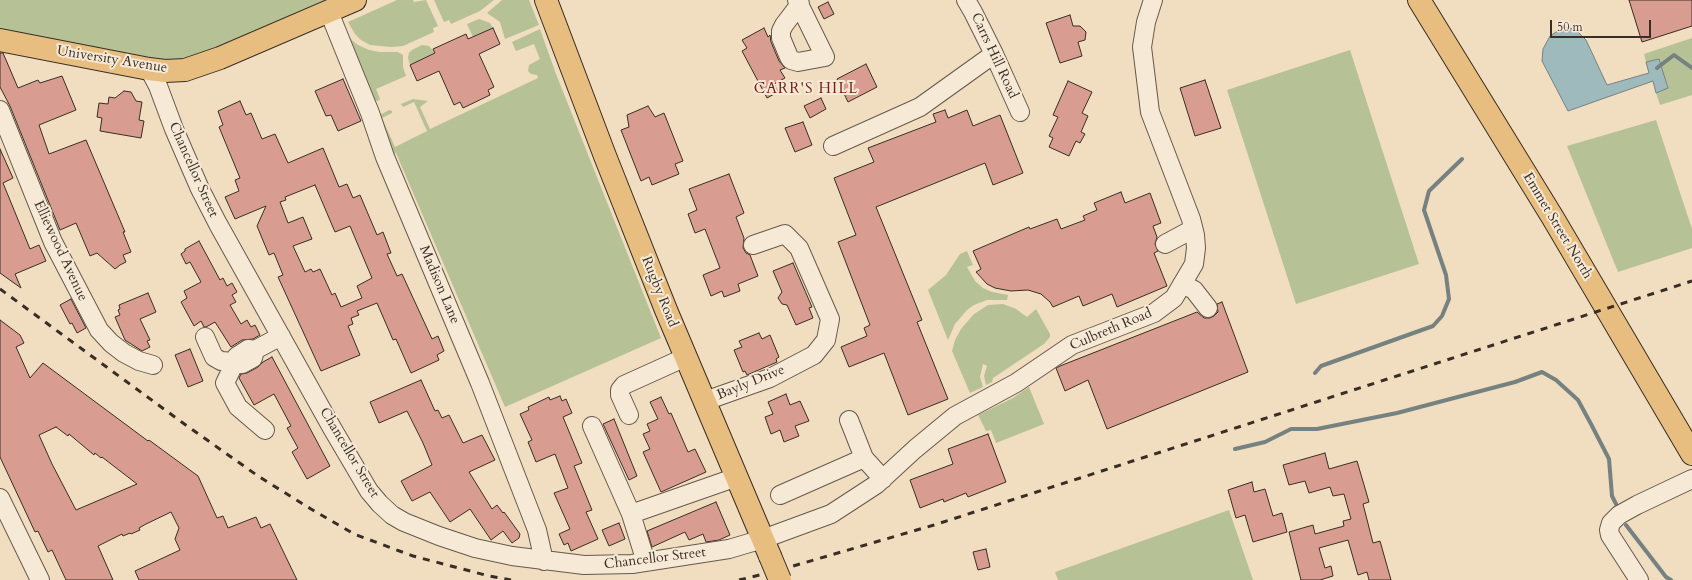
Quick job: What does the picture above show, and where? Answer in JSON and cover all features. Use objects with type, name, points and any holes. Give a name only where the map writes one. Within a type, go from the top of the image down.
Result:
[{"type":"main road","name":"University Avenue","points":[[0,40],[149,69],[165,71],[185,70],[200,66],[355,0]]},
{"type":"main road","name":"Rugby Road","points":[[546,0],[607,163],[686,357],[780,580]]},
{"type":"main road","name":"Emmet Street North","points":[[1419,0],[1553,218],[1692,454]]},
{"type":"street","name":"Carrs Hill Road","points":[[966,0],[994,54],[1020,112]]},
{"type":"street","name":"Culbreth Road","points":[[767,548],[831,514],[877,484],[915,449],[955,416],[1016,383],[1072,345],[1154,313],[1174,298],[1194,264],[1196,248],[1194,229],[1150,112],[1142,47],[1146,22],[1153,0]]},
{"type":"street","name":"Madison Lane","points":[[329,12],[370,113],[385,157],[480,383],[537,530],[544,561]]},
{"type":"street","points":[[833,146],[920,107],[994,54]]},
{"type":"street","name":"Chancellor Street","points":[[149,69],[158,86],[177,135],[214,217],[369,491],[384,508],[404,522],[475,548],[544,561],[602,566],[646,562],[729,549],[767,548]]},
{"type":"street","name":"Elliewood Avenue","points":[[0,110],[53,242],[99,330],[124,353],[139,361],[152,365]]},
{"type":"street","points":[[1165,244],[1194,229]]},
{"type":"street","name":"Bayly Drive","points":[[705,401],[770,378],[814,355],[826,340],[830,319],[799,248],[785,234],[753,245]]},
{"type":"street","points":[[1181,286],[1194,290],[1203,309]]},
{"type":"street","points":[[265,430],[238,407],[225,383],[235,362],[236,356],[248,349],[255,350],[281,336]]},
{"type":"street","points":[[205,337],[214,357],[221,361],[235,362]]},
{"type":"street","points":[[629,415],[620,395],[620,390],[624,385],[686,357]]},
{"type":"street","points":[[849,420],[864,458],[883,479]]},
{"type":"street","points":[[592,426],[631,514],[646,562]]},
{"type":"street","points":[[780,495],[864,458]]},
{"type":"street","points":[[631,514],[737,477]]},
{"type":"street","points":[[1639,580],[1610,535],[1609,530],[1611,523],[1619,514],[1692,479]]},
{"type":"street","points":[[0,498],[40,580]]},
{"type":"green space","points":[[0,0],[329,0],[201,58],[162,62],[0,29]]},
{"type":"green space","points":[[397,0],[413,0],[414,2],[426,0],[438,26],[433,28],[434,32],[403,46],[391,47],[370,45],[361,40],[355,34],[348,22]]},
{"type":"green space","points":[[434,0],[494,0],[480,11],[451,24],[449,20],[444,22]]},
{"type":"green space","points":[[502,0],[529,0],[539,25],[505,39],[500,22],[487,13]]},
{"type":"green space","points":[[479,19],[490,23],[493,28],[473,37],[467,24]]},
{"type":"green space","points":[[540,29],[556,74],[661,338],[505,407],[396,153],[391,154],[380,115],[389,110],[392,111],[392,113],[382,118],[395,147],[427,131],[414,102],[403,107],[401,104],[413,99],[428,101],[420,107],[430,129],[538,78],[537,75],[531,74],[528,71],[529,65],[540,59],[534,44],[516,51],[512,42]]},
{"type":"green space","points":[[348,37],[358,45],[369,50],[379,52],[398,52],[403,55],[403,67],[406,76],[376,89],[380,99],[378,101],[374,100]]},
{"type":"green space","points":[[1692,38],[1692,95],[1660,105],[1656,93],[1668,87],[1659,59],[1646,62],[1644,54]]},
{"type":"green space","points":[[422,45],[429,46],[435,53],[410,65],[408,58],[409,53]]},
{"type":"green space","points":[[1350,50],[1419,264],[1296,304],[1227,90]]},
{"type":"green space","points":[[1656,120],[1692,229],[1692,248],[1618,272],[1567,146]]},
{"type":"green space","points":[[967,251],[973,265],[967,267],[975,281],[983,288],[992,292],[1008,295],[1007,300],[987,300],[974,305],[967,310],[955,324],[948,340],[928,290],[946,275],[960,254]]},
{"type":"green space","points":[[1003,304],[1016,309],[1027,317],[1036,309],[1050,334],[1050,337],[1044,344],[993,378],[992,382],[986,385],[984,376],[987,366],[983,364],[980,377],[983,387],[970,393],[952,351],[955,340],[961,329],[974,314],[988,305]]},
{"type":"green space","points":[[1029,387],[1044,424],[996,443],[991,430],[986,431],[978,415],[1013,398]]},
{"type":"green space","points":[[1229,510],[1253,580],[1058,580],[1055,572]]},
{"type":"water","points":[[1568,27],[1578,32],[1586,40],[1607,85],[1649,73],[1646,62],[1659,59],[1668,88],[1656,93],[1653,81],[1568,111],[1542,61],[1543,49],[1550,36],[1559,30]]},
{"type":"building","points":[[1629,0],[1692,0],[1692,26],[1642,42]]},
{"type":"building","points":[[828,2],[834,14],[824,19],[818,7]]},
{"type":"building","points":[[1070,15],[1073,26],[1080,26],[1086,32],[1085,40],[1078,42],[1082,56],[1060,63],[1046,23]]},
{"type":"building","points":[[493,28],[500,44],[479,54],[494,87],[488,90],[490,95],[463,108],[460,102],[454,105],[439,71],[417,81],[410,65],[435,53],[433,49],[466,34],[468,39]]},
{"type":"building","points":[[764,28],[768,37],[770,35],[771,42],[779,61],[785,68],[780,70],[785,78],[774,84],[778,92],[767,98],[742,51],[747,48],[742,40]]},
{"type":"building","points":[[0,53],[3,53],[18,88],[38,80],[40,83],[62,76],[76,110],[39,125],[49,154],[86,140],[125,232],[123,232],[131,252],[123,255],[126,262],[115,269],[97,253],[90,256],[76,223],[60,230],[10,106],[0,87]]},
{"type":"building","points":[[866,64],[877,87],[848,102],[837,79]]},
{"type":"building","points":[[343,79],[361,121],[338,131],[331,115],[326,116],[315,91]]},
{"type":"building","points":[[1205,80],[1221,128],[1195,136],[1180,88]]},
{"type":"building","points":[[1068,81],[1092,92],[1082,113],[1088,116],[1081,132],[1085,134],[1080,143],[1076,141],[1069,156],[1049,147],[1053,138],[1049,136],[1058,117],[1053,115]]},
{"type":"building","points":[[124,91],[131,92],[136,101],[142,102],[139,120],[144,121],[141,138],[100,131],[102,118],[97,117],[99,103],[108,104],[109,97],[115,98]]},
{"type":"building","points":[[821,98],[826,109],[810,118],[804,106]]},
{"type":"building","points":[[240,101],[246,115],[251,113],[262,139],[275,134],[288,163],[323,148],[339,187],[347,184],[353,198],[360,195],[377,235],[383,232],[391,253],[387,254],[397,276],[402,274],[432,339],[438,336],[444,351],[437,355],[439,360],[411,373],[396,339],[393,340],[377,303],[357,311],[359,315],[351,318],[353,324],[348,326],[360,355],[321,371],[278,277],[283,275],[274,253],[269,255],[257,226],[266,206],[235,219],[225,197],[239,191],[235,180],[240,178],[219,127],[223,125],[218,111]],"holes":[[[315,185],[335,232],[350,226],[372,278],[357,286],[362,298],[341,307],[335,293],[332,295],[320,269],[313,272],[311,269],[305,272],[293,246],[312,239],[303,217],[288,223],[280,202],[286,200],[285,197]]]},
{"type":"building","points":[[648,106],[655,117],[664,113],[683,161],[675,164],[679,174],[652,185],[649,177],[641,181],[621,130],[629,127],[627,115]]},
{"type":"building","points":[[945,110],[948,118],[967,110],[973,126],[1000,115],[1023,173],[993,185],[985,163],[876,207],[922,320],[917,322],[948,399],[908,415],[884,353],[849,367],[841,347],[867,336],[864,328],[870,325],[838,242],[856,235],[834,178],[874,162],[868,148],[936,122],[933,114]]},
{"type":"building","points":[[803,122],[812,145],[795,152],[785,128]]},
{"type":"building","points":[[0,149],[13,178],[3,183],[30,249],[39,245],[46,261],[15,274],[21,288],[0,273]]},
{"type":"building","points":[[729,174],[744,213],[736,217],[744,238],[743,248],[746,253],[750,255],[758,276],[738,284],[740,291],[724,297],[722,291],[711,296],[703,275],[720,268],[705,229],[695,233],[688,214],[697,210],[689,189]]},
{"type":"building","points":[[1121,192],[1125,203],[1150,193],[1161,223],[1153,226],[1157,237],[1155,244],[1158,251],[1154,253],[1167,286],[1117,307],[1112,294],[1083,306],[1079,296],[1053,307],[1041,294],[1028,290],[1011,291],[995,288],[987,284],[976,272],[981,269],[973,251],[1029,227],[1030,229],[1057,219],[1061,229],[1085,220],[1083,216],[1097,210],[1094,203]]},
{"type":"building","points":[[199,241],[220,280],[223,278],[227,286],[232,283],[237,292],[232,295],[236,302],[230,305],[241,324],[247,320],[251,327],[255,325],[260,335],[253,339],[242,340],[231,347],[215,322],[204,327],[201,321],[194,326],[181,302],[187,298],[184,291],[201,282],[190,262],[186,264],[181,254],[185,251],[185,249]]},
{"type":"building","points":[[793,263],[812,307],[809,308],[813,318],[796,325],[787,305],[782,304],[778,298],[782,292],[773,271]]},
{"type":"building","points":[[148,293],[156,312],[140,319],[150,340],[147,341],[150,347],[142,351],[125,340],[115,317],[120,315],[118,310],[120,309],[119,305]]},
{"type":"building","points":[[71,299],[86,328],[77,333],[72,323],[70,324],[60,305]]},
{"type":"building","points":[[1222,302],[1248,372],[1107,429],[1088,380],[1065,391],[1056,368],[1197,312],[1204,318],[1210,318],[1218,312],[1217,304]]},
{"type":"building","points":[[0,320],[20,335],[24,343],[16,347],[30,378],[43,363],[198,476],[217,518],[223,516],[228,528],[256,517],[261,528],[270,524],[297,580],[139,580],[135,571],[180,550],[175,539],[179,528],[171,512],[139,528],[140,530],[123,536],[122,534],[98,546],[113,580],[66,580],[52,550],[48,552],[38,531],[35,532],[0,457]],"holes":[[[56,427],[68,436],[69,434],[94,455],[95,453],[101,458],[102,457],[137,484],[76,510],[39,435]]]},
{"type":"building","points":[[759,333],[762,339],[770,335],[779,357],[776,359],[777,362],[747,375],[745,371],[743,372],[734,350],[742,347],[739,341]]},
{"type":"building","points":[[190,349],[203,381],[188,387],[175,355]]},
{"type":"building","points":[[272,357],[330,466],[307,479],[292,452],[298,448],[287,428],[291,426],[274,394],[254,405],[239,378],[241,374],[247,373],[258,367]]},
{"type":"building","points":[[421,380],[435,411],[438,410],[442,418],[449,415],[463,443],[482,435],[495,460],[469,472],[492,509],[497,505],[520,534],[519,538],[512,543],[503,531],[491,540],[470,509],[450,522],[430,492],[412,501],[401,481],[432,465],[423,443],[407,411],[379,423],[370,402]]},
{"type":"building","points":[[786,394],[790,405],[800,401],[809,421],[795,426],[799,436],[784,442],[780,430],[771,434],[765,417],[773,414],[768,402]]},
{"type":"building","points":[[560,396],[562,401],[566,399],[572,413],[563,417],[582,463],[574,466],[592,510],[586,512],[598,539],[571,551],[568,543],[564,545],[559,534],[570,529],[554,493],[568,488],[555,454],[536,462],[528,442],[532,440],[520,414],[529,410],[528,407],[549,397],[550,400]]},
{"type":"building","points":[[661,397],[669,414],[671,413],[688,452],[695,449],[706,472],[661,492],[643,452],[650,449],[643,434],[650,431],[647,424],[658,419],[650,402]]},
{"type":"building","points":[[614,419],[637,476],[629,480],[603,424]]},
{"type":"building","points":[[988,434],[1006,482],[968,497],[966,493],[944,502],[943,499],[920,508],[910,480],[953,464],[948,449]]},
{"type":"building","points":[[1325,453],[1329,469],[1357,461],[1369,502],[1363,504],[1373,543],[1380,541],[1391,580],[1369,580],[1367,572],[1358,575],[1348,540],[1319,548],[1325,568],[1331,566],[1333,576],[1320,580],[1301,580],[1289,532],[1313,525],[1315,534],[1344,526],[1343,521],[1351,519],[1344,494],[1333,496],[1330,487],[1309,493],[1305,481],[1289,485],[1283,465]]},
{"type":"building","points":[[1252,482],[1254,492],[1265,489],[1273,516],[1282,513],[1287,532],[1253,542],[1245,515],[1236,518],[1228,490]]},
{"type":"building","points":[[716,502],[730,535],[719,540],[706,542],[703,534],[689,540],[685,532],[652,547],[647,531]]},
{"type":"building","points":[[619,523],[625,539],[609,546],[602,530]]},
{"type":"building","points":[[986,549],[990,567],[978,570],[973,552]]},
{"type":"waterway","points":[[1657,68],[1674,55],[1692,68]]},
{"type":"waterway","points":[[1315,373],[1321,366],[1433,326],[1442,316],[1449,299],[1446,275],[1424,210],[1429,191],[1462,159]]},
{"type":"waterway","points":[[1235,449],[1265,442],[1291,429],[1317,429],[1397,413],[1515,382],[1542,372],[1556,380],[1578,400],[1609,459],[1612,496],[1616,504]]},
{"type":"waterway","points":[[1626,525],[1666,577],[1671,580]]},
{"type":"railway","points":[[739,580],[776,571],[934,525],[1692,281]]},
{"type":"railway","points":[[0,289],[258,476],[354,534],[413,556],[489,576],[511,580]]},
{"type":"district","name":"CARR'S HILL","points":[[806,90]]}]
